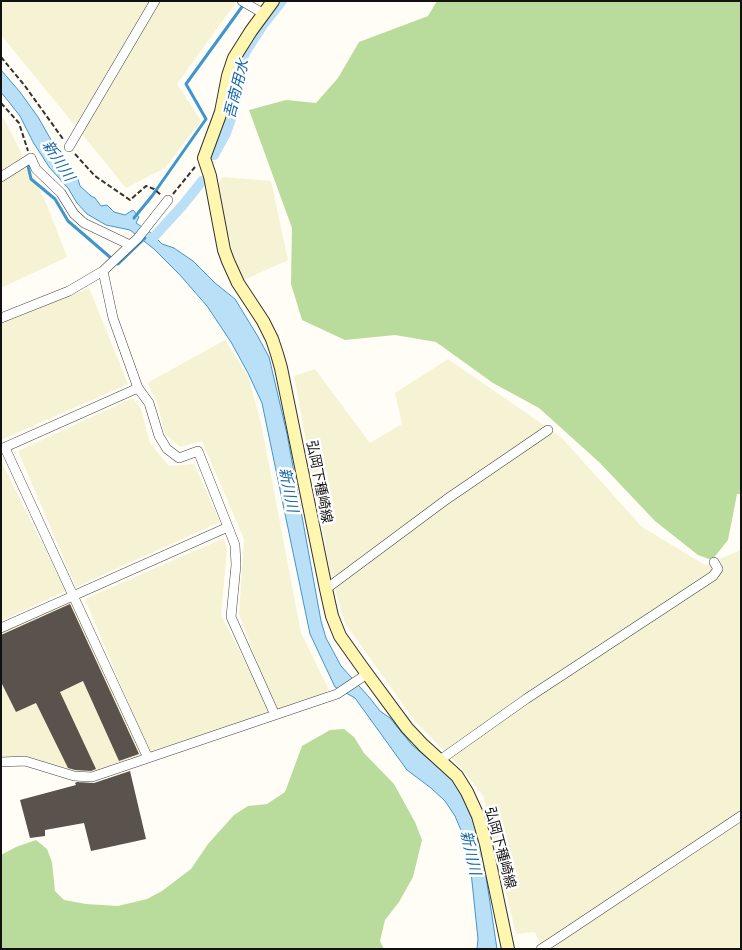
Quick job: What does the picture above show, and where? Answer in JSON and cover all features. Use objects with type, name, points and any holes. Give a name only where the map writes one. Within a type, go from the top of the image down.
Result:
[{"type":"main road","points":[[204,158],[222,112],[230,65],[238,49],[273,1]]},
{"type":"main road","name":"弘岡下種崎線","points":[[204,158],[210,176],[224,250],[228,261],[238,283],[272,339],[281,368],[332,616],[340,636],[364,675],[407,728],[457,776],[468,792],[478,816],[486,844],[508,949]]},
{"type":"street","points":[[68,147],[156,1]]},
{"type":"street","points":[[242,1],[264,14]]},
{"type":"street","points":[[1,177],[31,158],[36,169],[61,193],[74,214],[84,223],[130,245]]},
{"type":"street","points":[[1,318],[69,290],[103,271],[150,225],[168,200]]},
{"type":"street","points":[[103,271],[113,318],[138,388],[149,403],[159,436],[167,449],[179,458],[198,451],[228,527],[235,545],[236,565],[231,617],[276,715]]},
{"type":"street","points":[[138,388],[3,448],[74,596],[148,758]]},
{"type":"street","points":[[326,589],[448,499],[548,430]]},
{"type":"street","points":[[1,628],[228,527]]},
{"type":"street","points":[[440,760],[526,699],[713,576],[718,569],[714,562]]},
{"type":"street","points":[[1,762],[25,761],[74,776],[92,777],[337,694],[364,675]]},
{"type":"street","points":[[541,949],[741,816]]},
{"type":"path","points":[[1,57],[25,86],[68,147],[96,176],[130,200],[146,186],[154,189]]},
{"type":"path","points":[[1,103],[19,123],[31,158]]},
{"type":"path","points":[[168,200],[189,173],[204,158]]},
{"type":"shaded area","points":[[1,1],[237,1],[177,84],[201,121],[165,168],[126,188],[1,35]]},
{"type":"shaded area","points":[[1,116],[47,205],[67,257],[1,288]]},
{"type":"shaded area","points":[[222,177],[271,181],[288,260],[242,281],[232,250],[217,186]]},
{"type":"shaded area","points":[[89,288],[128,384],[1,440],[1,324]]},
{"type":"shaded area","points":[[225,340],[248,376],[261,423],[301,633],[328,688],[327,693],[275,710],[239,614],[244,539],[202,441],[180,447],[165,434],[157,402],[147,383]]},
{"type":"shaded area","points":[[448,359],[561,437],[642,527],[705,565],[741,550],[741,949],[542,949],[535,932],[516,934],[483,796],[462,769],[415,721],[345,623],[331,576],[294,376],[315,369],[370,443],[402,424],[395,393]]},
{"type":"shaded area","points":[[133,398],[141,409],[150,443],[169,466],[194,464],[220,522],[76,587],[18,451]]},
{"type":"shaded area","points":[[1,461],[66,591],[1,621]]},
{"type":"shaded area","points":[[224,538],[227,550],[221,615],[271,712],[149,752],[85,599]]},
{"type":"shaded area","points":[[73,599],[144,756],[91,774],[75,773],[23,756],[1,760],[1,632]]},
{"type":"green space","points":[[437,1],[741,1],[741,494],[737,494],[728,540],[712,560],[698,555],[655,521],[600,463],[539,408],[493,383],[436,342],[395,335],[345,340],[302,320],[291,284],[292,228],[249,110],[286,100],[316,103],[338,78],[359,42],[428,16]]},
{"type":"green space","points":[[344,729],[354,737],[364,753],[394,784],[415,822],[422,840],[413,877],[399,902],[385,920],[380,941],[384,949],[1,949],[1,855],[36,840],[47,849],[52,862],[55,891],[64,900],[86,904],[118,906],[147,899],[162,891],[191,869],[208,844],[234,815],[248,806],[267,804],[285,792],[302,746],[330,730]]},
{"type":"water","name":"新川川","points":[[1,70],[38,117],[67,168],[75,172],[80,186],[95,198],[101,206],[107,205],[114,212],[125,215],[133,210],[139,217],[136,223],[151,233],[162,244],[174,248],[193,261],[215,283],[235,299],[257,335],[269,357],[287,434],[321,621],[326,638],[341,666],[380,711],[390,718],[412,745],[452,779],[466,801],[482,850],[497,949],[477,949],[478,939],[471,872],[463,835],[455,816],[445,801],[407,770],[355,698],[335,687],[310,634],[262,403],[231,342],[207,306],[154,249],[130,230],[106,225],[87,214],[77,203],[68,188],[49,167],[33,142],[20,116],[1,92]]},
{"type":"building","points":[[70,604],[139,754],[119,761],[83,681],[60,692],[96,769],[91,771],[68,768],[36,703],[16,712],[1,682],[1,635]]},
{"type":"building","points":[[130,771],[146,839],[91,851],[84,823],[45,830],[45,836],[30,838],[20,800],[76,785],[75,783],[77,782],[94,783]]},
{"type":"waterway","name":"吾南用水","points":[[214,155],[226,133],[232,116],[238,70],[246,51],[282,1]]},
{"type":"waterway","points":[[134,218],[152,196],[206,119],[186,84],[244,4]]},
{"type":"waterway","points":[[28,166],[31,179],[55,199],[68,221],[118,264],[145,238]]},
{"type":"waterway","name":"吾南用水","points":[[152,239],[202,181]]}]
